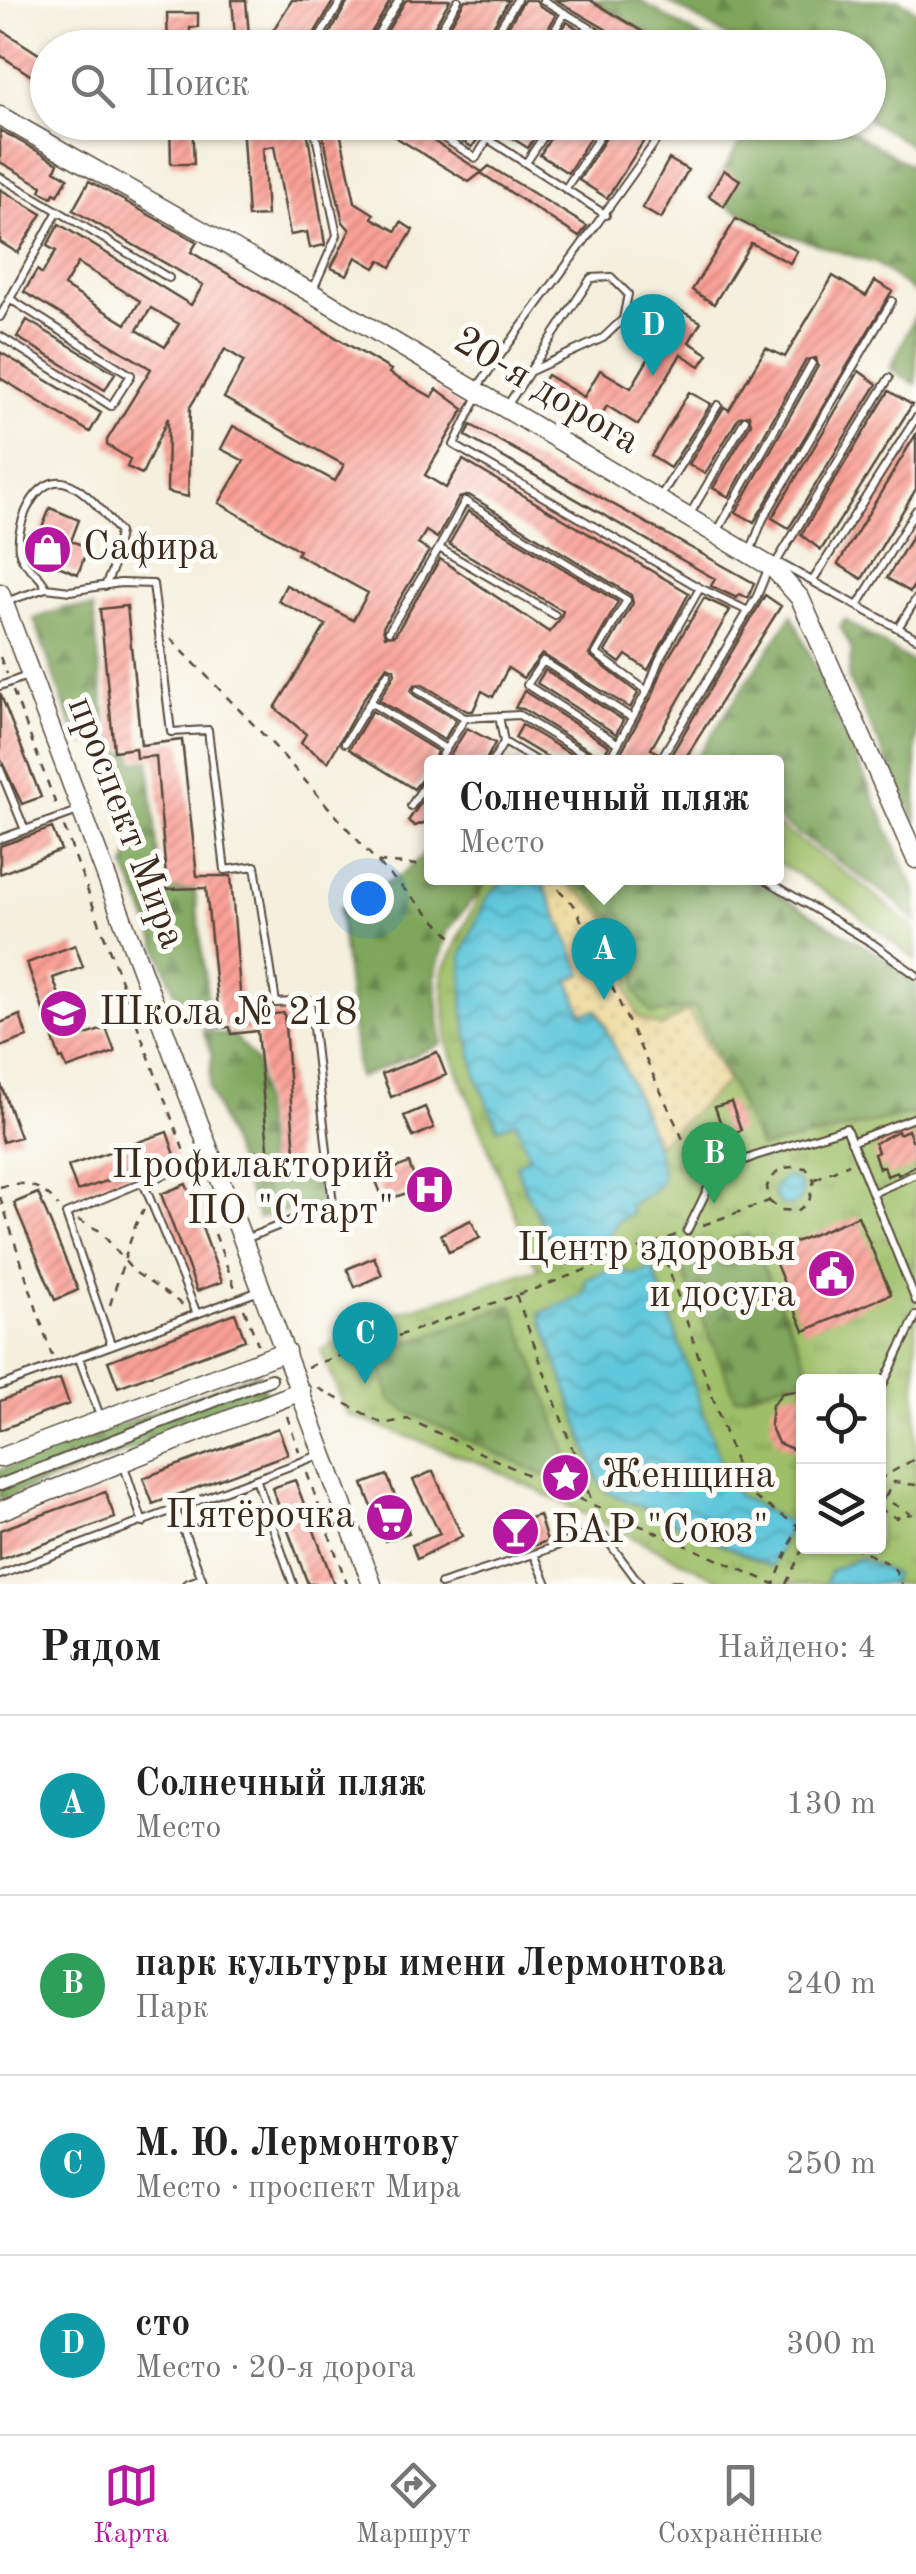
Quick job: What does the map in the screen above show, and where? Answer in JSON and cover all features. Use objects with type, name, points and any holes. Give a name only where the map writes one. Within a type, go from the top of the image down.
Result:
[{"type":"main road","name":"20-я дорога","points":[[0,116],[30,133]]},
{"type":"main road","name":"20-я дорога","points":[[42,140],[312,293],[773,565],[800,598],[916,859]]},
{"type":"main road","name":"проспект Мира","points":[[2,598],[212,1158],[301,1382],[372,1584]]},
{"type":"main road","points":[[0,1458],[286,1352]]},
{"type":"main road","points":[[0,1511],[123,1463],[301,1382]]},
{"type":"street","points":[[0,1485],[272,1378]]},
{"type":"lane","points":[[324,30],[342,0]]},
{"type":"lane","points":[[380,30],[399,0]]},
{"type":"lane","points":[[439,30],[458,0]]},
{"type":"lane","points":[[498,30],[517,0]]},
{"type":"lane","points":[[543,0],[595,30]]},
{"type":"lane","points":[[555,30],[566,13]]},
{"type":"lane","points":[[312,293],[337,235],[318,140]]},
{"type":"lane","points":[[446,140],[476,158],[487,140]]},
{"type":"lane","points":[[490,140],[606,215]]},
{"type":"lane","points":[[526,163],[541,140]]},
{"type":"lane","points":[[566,188],[597,140]]},
{"type":"lane","points":[[656,140],[477,392],[454,446],[700,588],[746,610]]},
{"type":"lane","points":[[0,176],[170,278]]},
{"type":"lane","points":[[0,316],[58,211]]},
{"type":"lane","points":[[506,408],[591,278],[611,277],[628,294],[622,319],[603,338],[531,371]]},
{"type":"lane","points":[[0,336],[111,406],[131,375],[10,299]]},
{"type":"lane","points":[[750,554],[763,519],[892,300]]},
{"type":"lane","points":[[715,534],[812,363]]},
{"type":"lane","points":[[663,755],[746,610],[889,378]]},
{"type":"lane","points":[[658,499],[718,404]]},
{"type":"lane","points":[[814,580],[916,418]]},
{"type":"lane","points":[[688,518],[745,420]]},
{"type":"lane","points":[[46,588],[22,558],[20,530],[30,503],[50,483],[61,482],[76,487],[119,532],[112,570],[104,587]]},
{"type":"lane","points":[[389,631],[465,501],[627,600],[596,654],[647,690]]},
{"type":"lane","points":[[858,606],[916,510]]},
{"type":"lane","points":[[439,548],[555,615]]},
{"type":"lane","points":[[773,565],[814,580],[916,638]]},
{"type":"lane","points":[[2,598],[46,588],[70,591],[153,584],[171,732],[208,730],[224,870],[256,866],[276,1003],[310,1001],[333,1204],[244,1239]]},
{"type":"lane","points":[[611,755],[700,588]]},
{"type":"lane","points":[[898,628],[916,599]]},
{"type":"lane","points":[[617,743],[527,686],[543,662],[632,718]]},
{"type":"lane","points":[[344,743],[388,673]]},
{"type":"lane","points":[[0,686],[32,674]]},
{"type":"lane","points":[[418,690],[465,718],[519,715],[585,755]]},
{"type":"lane","points":[[370,702],[446,749]]},
{"type":"lane","points":[[496,755],[504,742],[499,716]]},
{"type":"lane","points":[[442,755],[465,718]]},
{"type":"lane","points":[[504,742],[526,755]]},
{"type":"lane","points":[[0,769],[25,830]]},
{"type":"lane","points":[[411,806],[424,786]]},
{"type":"lane","points":[[0,839],[84,809]]},
{"type":"lane","points":[[775,885],[872,943],[916,975]]},
{"type":"lane","points":[[851,1142],[916,1116]]},
{"type":"lane","points":[[687,1231],[716,1172],[846,1128],[916,1301]]},
{"type":"lane","points":[[111,1344],[67,1216],[143,1182],[212,1158]]},
{"type":"lane","points":[[873,1193],[916,1174]]},
{"type":"lane","points":[[143,1182],[197,1314]]},
{"type":"lane","points":[[0,1386],[263,1290]]},
{"type":"lane","points":[[886,1378],[916,1316]]},
{"type":"lane","points":[[79,1358],[102,1420]]},
{"type":"lane","points":[[0,1575],[325,1453]]},
{"type":"lane","points":[[123,1463],[144,1523]]},
{"type":"lane","points":[[257,1481],[293,1584]]},
{"type":"lane","points":[[176,1511],[203,1581],[186,1584]]},
{"type":"lane","points":[[441,1584],[593,1533],[605,1537],[640,1584]]},
{"type":"lane","points":[[534,1554],[548,1584]]},
{"type":"path","points":[[158,626],[452,938]]},
{"type":"path","points":[[0,657],[259,1347]]},
{"type":"path","points":[[377,862],[424,865]]},
{"type":"path","points":[[555,885],[574,905],[688,1150],[716,1172]]},
{"type":"path","points":[[814,1180],[859,1160]]},
{"type":"path","points":[[788,1165],[806,1168],[814,1180],[809,1202],[797,1210],[780,1210],[769,1201],[767,1186],[775,1172],[788,1165]]},
{"type":"path","points":[[0,1186],[14,1182],[38,1186],[67,1216],[100,1231],[124,1262],[149,1284],[197,1314]]},
{"type":"path","points":[[0,1197],[56,1366]]},
{"type":"path","points":[[104,1320],[135,1226],[149,1199]]},
{"type":"path","points":[[301,1382],[516,1295],[769,1201]]},
{"type":"path","points":[[658,1242],[745,1491],[796,1525]]},
{"type":"path","points":[[516,1295],[593,1506]]},
{"type":"path","points":[[301,1382],[384,1424],[408,1419],[593,1506],[774,1584],[796,1531]]},
{"type":"path","points":[[886,1475],[916,1458]]},
{"type":"path","points":[[886,1495],[894,1482],[916,1485]]},
{"type":"path","points":[[886,1499],[915,1515]]},
{"type":"path","points":[[886,1512],[896,1518],[915,1515]]},
{"type":"path","points":[[786,1584],[800,1554]]},
{"type":"path","points":[[868,1554],[893,1566],[902,1584]]},
{"type":"green space","points":[[592,0],[639,0],[688,30],[642,30]]},
{"type":"green space","points":[[665,0],[899,0],[916,10],[916,148],[886,130],[886,30],[716,30]]},
{"type":"green space","points":[[741,140],[867,140],[916,169],[916,294],[877,264],[776,231],[709,196]]},
{"type":"green space","points":[[916,314],[916,384],[890,369]]},
{"type":"green space","points":[[64,608],[93,608],[106,725],[114,752],[132,753],[134,762],[149,760],[161,891],[195,890],[211,1029],[186,1019],[125,867],[141,823],[103,744],[77,742],[34,619]]},
{"type":"green space","points":[[792,615],[916,892],[916,922],[895,901],[784,824],[784,755],[698,755]]},
{"type":"green space","points":[[845,620],[916,665],[916,823],[848,678],[852,650],[840,626]]},
{"type":"green space","points":[[784,830],[860,883],[914,928],[916,960],[843,903],[784,866]]},
{"type":"green space","points":[[424,854],[424,885],[484,885],[447,932],[435,977],[442,1044],[358,1078],[339,909],[404,873]]},
{"type":"green space","points":[[484,885],[755,885],[916,979],[916,1584],[728,1584],[485,1465],[347,1414],[321,1350],[391,1315],[540,1268],[533,1261],[448,1046],[442,974]]},
{"type":"green space","points":[[579,885],[763,885],[916,977],[916,1113],[760,1148],[695,1007],[652,1014],[635,992],[639,947],[589,891]]},
{"type":"green space","points":[[203,1031],[235,1037],[257,1063],[268,1171],[318,1164],[321,1204],[258,1218],[209,1088],[212,1055]]},
{"type":"green space","points":[[748,1234],[812,1374],[796,1374],[796,1379],[736,1398],[676,1256]]},
{"type":"green space","points":[[512,1304],[582,1493],[391,1401],[377,1355]]},
{"type":"green space","points":[[258,1372],[268,1398],[0,1500],[0,1470]]},
{"type":"sand","points":[[544,885],[569,886],[604,916],[634,950],[628,991],[639,1018],[661,1027],[688,1011],[727,1082],[657,1144],[598,1010],[582,1014],[569,979],[582,974]]},
{"type":"water","points":[[500,885],[544,885],[583,974],[569,980],[582,1013],[597,1010],[657,1151],[660,1183],[629,1206],[632,1214],[617,1221],[609,1237],[581,1250],[567,1242],[553,1245],[516,1165],[529,1156],[516,1121],[498,1128],[477,1078],[464,1015],[462,954],[487,897]]},
{"type":"water","points":[[788,1178],[798,1182],[802,1192],[798,1202],[788,1206],[778,1202],[774,1192],[778,1182]]},
{"type":"water","points":[[616,1267],[632,1275],[653,1268],[728,1483],[738,1495],[791,1524],[772,1567],[606,1491],[598,1480],[540,1313],[580,1297],[586,1290],[586,1279]]},
{"type":"water","points":[[860,1558],[894,1574],[891,1584],[825,1584],[830,1571]]},
{"type":"building","points":[[232,0],[246,0],[248,30],[234,30]]},
{"type":"building","points":[[292,0],[334,0],[316,30],[273,30]]},
{"type":"building","points":[[349,0],[391,0],[373,30],[332,30]]},
{"type":"building","points":[[406,0],[450,0],[432,30],[388,30]]},
{"type":"building","points":[[465,0],[509,0],[491,30],[448,30]]},
{"type":"building","points":[[524,0],[536,0],[556,15],[547,30],[506,30]]},
{"type":"building","points":[[556,0],[590,0],[640,30],[607,30]]},
{"type":"building","points":[[167,13],[198,13],[198,27],[167,30]]},
{"type":"building","points":[[567,22],[580,30],[562,30]]},
{"type":"building","points":[[0,29],[30,48],[30,75],[0,55]]},
{"type":"building","points":[[0,130],[58,163],[55,170],[68,178],[58,195],[54,193],[52,197],[40,191],[42,186],[0,162]]},
{"type":"building","points":[[170,140],[193,140],[194,164],[171,164]]},
{"type":"building","points":[[243,140],[309,140],[325,245],[310,248],[307,232],[290,235],[274,146],[263,148],[267,216],[248,217]]},
{"type":"building","points":[[324,140],[342,140],[355,202],[374,214],[372,218],[396,231],[401,222],[413,230],[391,267],[380,260],[375,268],[356,257],[347,275],[331,268],[350,230],[343,222]]},
{"type":"building","points":[[400,140],[432,140],[482,172],[469,182]]},
{"type":"building","points":[[515,140],[533,140],[528,148]]},
{"type":"building","points":[[549,140],[589,140],[568,173],[540,155]]},
{"type":"building","points":[[605,140],[644,140],[607,198],[579,180]]},
{"type":"building","points":[[669,159],[688,170],[661,219],[642,208]]},
{"type":"building","points":[[489,166],[587,226],[579,237],[481,173]]},
{"type":"building","points":[[724,170],[740,180],[724,206],[709,196]]},
{"type":"building","points":[[89,181],[197,242],[191,252],[391,370],[389,373],[432,397],[437,389],[464,409],[425,475],[446,488],[463,460],[689,593],[648,670],[626,655],[620,663],[605,652],[633,603],[631,595],[469,495],[459,498],[437,538],[426,531],[418,544],[429,551],[383,627],[385,636],[395,635],[440,559],[549,632],[560,619],[563,611],[449,544],[468,511],[618,602],[589,655],[638,693],[630,708],[542,654],[523,678],[508,668],[493,697],[482,691],[473,711],[421,684],[414,685],[414,695],[456,720],[444,740],[379,700],[395,674],[387,666],[328,762],[301,743],[306,734],[275,708],[326,625],[278,601],[286,585],[353,620],[368,593],[297,554],[299,550],[219,503],[244,461],[221,449],[233,426],[335,481],[344,465],[224,398],[244,361],[225,349],[190,407],[188,497],[167,492],[168,418],[142,474],[127,467],[130,459],[107,445],[107,440],[151,369],[24,292],[37,270],[42,274],[56,251],[47,246],[59,224],[191,305],[203,285],[73,210]],"holes":[[[78,263],[140,301],[126,324],[64,286]],[[151,308],[179,324],[165,347],[137,330]]]},
{"type":"building","points":[[0,189],[42,214],[18,253],[0,242]]},
{"type":"building","points":[[736,219],[797,251],[790,263],[751,243],[714,304],[692,290]]},
{"type":"building","points":[[833,276],[866,296],[875,281],[892,291],[754,522],[736,512],[818,366],[816,358],[806,360],[729,497],[713,488],[751,423],[749,415],[739,417],[705,474],[689,464],[724,407],[729,410],[766,348],[785,357]]},
{"type":"building","points":[[678,309],[701,322],[689,342],[708,354],[700,366],[681,354],[638,425],[607,406],[591,432],[570,420],[573,415],[536,392],[547,375],[584,397],[600,370],[631,388]]},
{"type":"building","points":[[27,320],[115,373],[105,390],[17,337]]},
{"type":"building","points":[[0,352],[101,413],[90,432],[0,378]]},
{"type":"building","points":[[859,371],[877,384],[789,528],[772,518]]},
{"type":"building","points":[[889,391],[912,405],[821,550],[801,535]]},
{"type":"building","points":[[689,392],[711,404],[670,468],[651,456]]},
{"type":"building","points":[[471,425],[754,583],[748,598],[740,594],[737,598],[711,586],[715,579],[466,436]]},
{"type":"building","points":[[916,434],[916,489],[862,579],[838,564]]},
{"type":"building","points":[[50,508],[79,520],[71,541],[88,547],[78,574],[31,555]]},
{"type":"building","points":[[916,530],[916,582],[910,592],[887,578]]},
{"type":"building","points":[[765,595],[781,606],[687,755],[671,755]]},
{"type":"building","points":[[704,598],[730,610],[651,749],[656,755],[620,755],[653,694],[665,663]]},
{"type":"building","points":[[127,606],[141,745],[182,740],[197,876],[231,876],[242,1017],[284,1013],[296,1165],[270,1169],[257,1031],[231,1034],[230,1027],[220,1028],[206,888],[167,889],[156,756],[136,758],[135,748],[114,751],[100,609]]},
{"type":"building","points":[[545,670],[623,720],[616,734],[537,683]]},
{"type":"building","points":[[524,691],[609,746],[604,755],[597,755],[523,709],[515,708]]},
{"type":"building","points":[[0,693],[41,797],[22,804],[0,758]]},
{"type":"building","points":[[372,711],[437,751],[436,755],[424,755],[424,776],[414,789],[349,749]]},
{"type":"building","points":[[522,725],[572,755],[543,755],[515,738]]},
{"type":"building","points":[[467,728],[495,743],[489,755],[450,755]]},
{"type":"building","points":[[424,798],[424,823],[415,826],[408,821]]},
{"type":"building","points":[[52,828],[61,850],[0,874],[0,846]]},
{"type":"building","points":[[75,945],[83,967],[53,978],[75,1039],[106,1028],[115,1052],[67,1069],[63,1058],[60,1059],[27,963]]},
{"type":"building","points":[[20,1015],[27,1037],[0,1047],[0,1023]]},
{"type":"building","points":[[437,1052],[446,1075],[391,1097],[382,1074]]},
{"type":"building","points":[[0,1082],[20,1137],[3,1142],[0,1134]]},
{"type":"building","points":[[731,1102],[741,1130],[725,1136],[715,1107]]},
{"type":"building","points":[[425,1107],[434,1128],[413,1137],[404,1116]]},
{"type":"building","points":[[908,1130],[912,1140],[916,1138],[916,1165],[887,1176],[884,1166],[879,1168],[875,1143]]},
{"type":"building","points":[[167,1132],[176,1158],[77,1191],[68,1166]]},
{"type":"building","points":[[409,1163],[418,1189],[384,1201],[374,1176]]},
{"type":"building","points":[[186,1184],[222,1282],[197,1291],[161,1194]]},
{"type":"building","points":[[38,1193],[78,1290],[55,1300],[14,1203]]},
{"type":"building","name":"Центр здоровья и досуга","points":[[858,1216],[891,1294],[804,1331],[771,1252]]},
{"type":"building","points":[[471,1220],[480,1238],[449,1252],[441,1234]]},
{"type":"building","points":[[374,1257],[382,1275],[355,1287],[347,1269]]},
{"type":"building","points":[[235,1313],[245,1340],[118,1387],[108,1361]]},
{"type":"building","points":[[60,1379],[69,1404],[0,1430],[0,1401]]},
{"type":"building","points":[[796,1391],[796,1451],[778,1443],[770,1425],[772,1405],[782,1393]]},
{"type":"building","points":[[278,1428],[288,1454],[153,1504],[143,1478]]},
{"type":"building","points":[[433,1471],[462,1536],[417,1559],[412,1545],[440,1534],[413,1480]]},
{"type":"building","points":[[387,1475],[409,1533],[385,1541],[363,1484]]},
{"type":"building","points":[[295,1480],[334,1584],[308,1584],[272,1488]]},
{"type":"building","points":[[105,1492],[115,1518],[0,1560],[0,1530]]},
{"type":"building","points":[[539,1515],[547,1541],[525,1549],[517,1522]]},
{"type":"place","name":"сто","points":[[653,376]]},
{"type":"place","name":"Сафира","points":[[48,549]]},
{"type":"place","name":"Солнечный пляж","points":[[604,1000]]},
{"type":"place","name":"Школа № 218","points":[[64,1014]]},
{"type":"place","name":"Профилакторий ПО \"Старт\"","points":[[429,1190]]},
{"type":"place","name":"парк культуры имени Лермонтова","points":[[714,1204]]},
{"type":"place","name":"Центр здоровья и досуга","points":[[831,1273]]},
{"type":"place","name":"М. Ю. Лермонтову","points":[[365,1384]]},
{"type":"place","name":"Женщина","points":[[566,1477]]},
{"type":"place","name":"Пятёрочка","points":[[390,1517]]},
{"type":"place","name":"БАР \"Союз\"","points":[[516,1532]]}]
